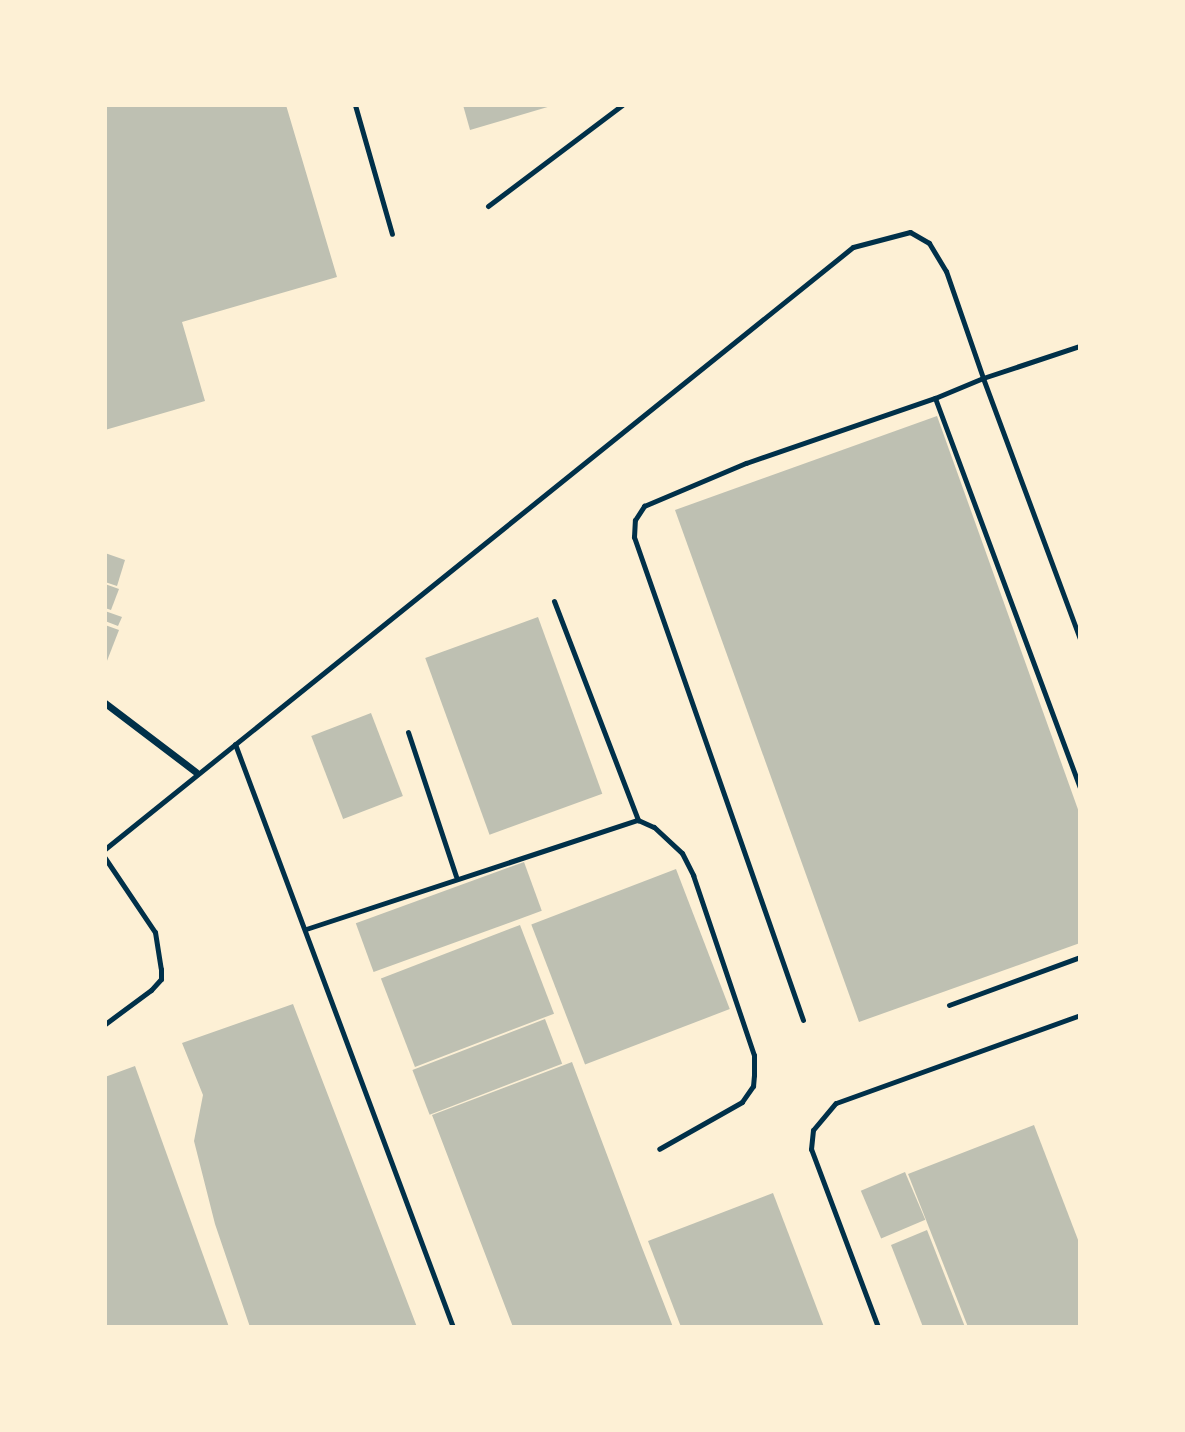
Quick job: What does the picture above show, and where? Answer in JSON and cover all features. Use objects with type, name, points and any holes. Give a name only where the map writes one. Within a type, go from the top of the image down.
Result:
[{"type":"street","points":[[105,703],[197,772]]},
{"type":"lane","points":[[355,105],[392,234]]},
{"type":"lane","points":[[488,206],[622,105]]},
{"type":"lane","points":[[105,849],[197,772],[853,247],[910,232],[929,243],[946,271],[1080,639]]},
{"type":"lane","points":[[803,1020],[634,537],[635,520],[644,506],[746,463],[1080,346]]},
{"type":"lane","points":[[935,398],[1080,787]]},
{"type":"lane","points":[[554,601],[638,820]]},
{"type":"lane","points":[[408,732],[456,876]]},
{"type":"lane","points":[[235,744],[453,1327]]},
{"type":"lane","points":[[306,929],[456,876],[638,820],[654,827],[682,853],[754,1055],[753,1086],[742,1101],[659,1149]]},
{"type":"lane","points":[[105,858],[155,932],[161,979],[151,990],[105,1024]]},
{"type":"lane","points":[[949,1005],[1080,957]]},
{"type":"lane","points":[[878,1327],[811,1149],[813,1130],[836,1103],[1080,1015]]},
{"type":"building","points":[[105,105],[286,105],[337,277],[182,322],[205,401],[105,430]]},
{"type":"building","points":[[463,105],[551,105],[551,106],[470,130]]},
{"type":"building","points":[[937,416],[1080,815],[1080,943],[859,1022],[675,510]]},
{"type":"building","points":[[105,553],[125,560],[117,586],[105,582]]},
{"type":"building","points":[[105,584],[119,589],[111,610],[105,608]]},
{"type":"building","points":[[105,611],[122,617],[118,626],[105,621]]},
{"type":"building","points":[[538,617],[602,794],[490,835],[425,658]]},
{"type":"building","points":[[105,625],[119,630],[105,666]]},
{"type":"building","points":[[371,713],[403,796],[343,819],[311,736]]},
{"type":"building","points":[[524,862],[542,911],[374,972],[356,923]]},
{"type":"building","points":[[676,869],[730,1009],[585,1065],[531,925]]},
{"type":"building","points":[[520,925],[554,1014],[415,1067],[381,978]]},
{"type":"building","points":[[293,1004],[417,1327],[250,1327],[215,1224],[194,1141],[203,1095],[182,1043]]},
{"type":"building","points":[[545,1019],[562,1064],[430,1115],[412,1070]]},
{"type":"building","points":[[572,1062],[673,1327],[513,1327],[432,1115]]},
{"type":"building","points":[[135,1066],[229,1327],[105,1327],[105,1077]]},
{"type":"building","points":[[1034,1125],[1080,1245],[1080,1327],[968,1327],[908,1174]]},
{"type":"building","points":[[905,1172],[925,1220],[881,1239],[861,1191]]},
{"type":"building","points":[[773,1193],[824,1327],[681,1327],[648,1241]]},
{"type":"building","points":[[927,1230],[965,1327],[923,1327],[891,1245]]}]
